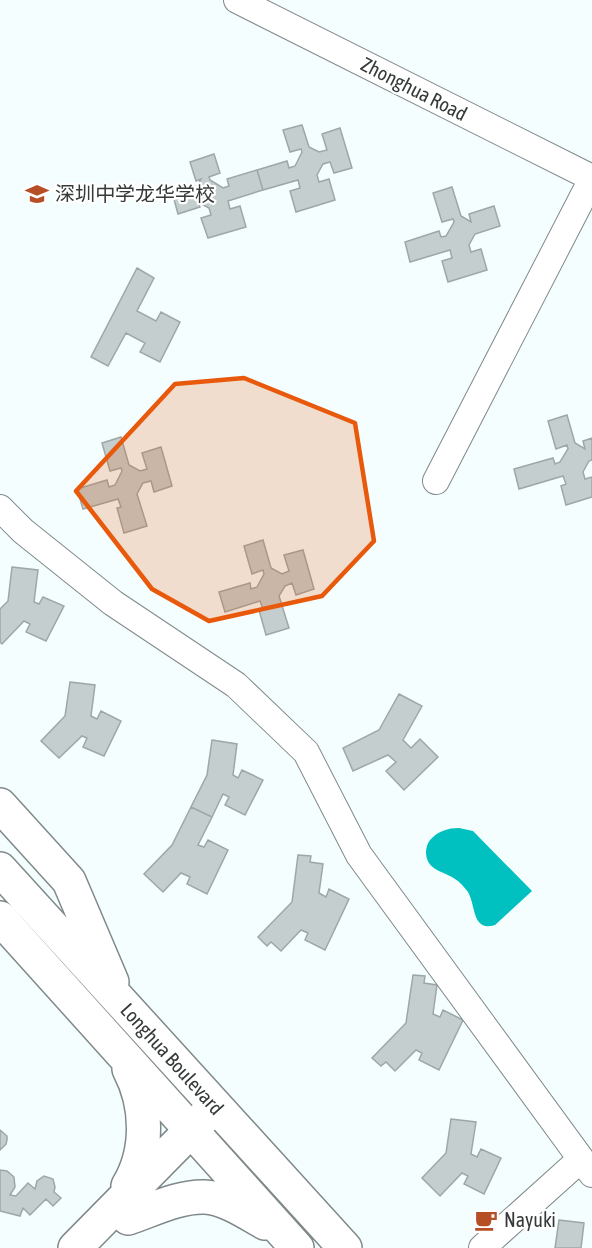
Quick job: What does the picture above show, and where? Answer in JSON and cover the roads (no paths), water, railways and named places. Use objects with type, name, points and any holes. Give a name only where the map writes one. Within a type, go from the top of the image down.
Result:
[{"type":"main road","points":[[0,805],[69,881],[122,1005]]},
{"type":"main road","name":"Longhua Boulevard","points":[[0,869],[345,1248]]},
{"type":"main road","name":"Longhua Boulevard","points":[[1,919],[291,1242]]},
{"type":"main road","points":[[99,1248],[122,1212],[143,1145],[142,1104],[136,1081],[120,1051]]},
{"type":"main road","points":[[75,1248],[122,1212],[197,1138],[215,1107]]},
{"type":"main road","points":[[122,1212],[206,1197],[247,1212],[291,1242]]},
{"type":"street","name":"Zhonghua Road","points":[[237,0],[592,179]]},
{"type":"street","points":[[436,481],[592,179]]},
{"type":"street","points":[[0,508],[23,531],[113,603],[236,685],[306,752],[359,855],[587,1167],[482,1248]]},
{"type":"water","points":[[459,828],[473,831],[532,891],[495,925],[482,925],[478,921],[471,898],[465,888],[455,879],[429,864],[427,859],[427,846],[436,834]]},
{"type":"place","name":"深圳中学龙华学校","points":[[37,194]]},
{"type":"place","name":"Nayuki","points":[[486,1220]]}]
